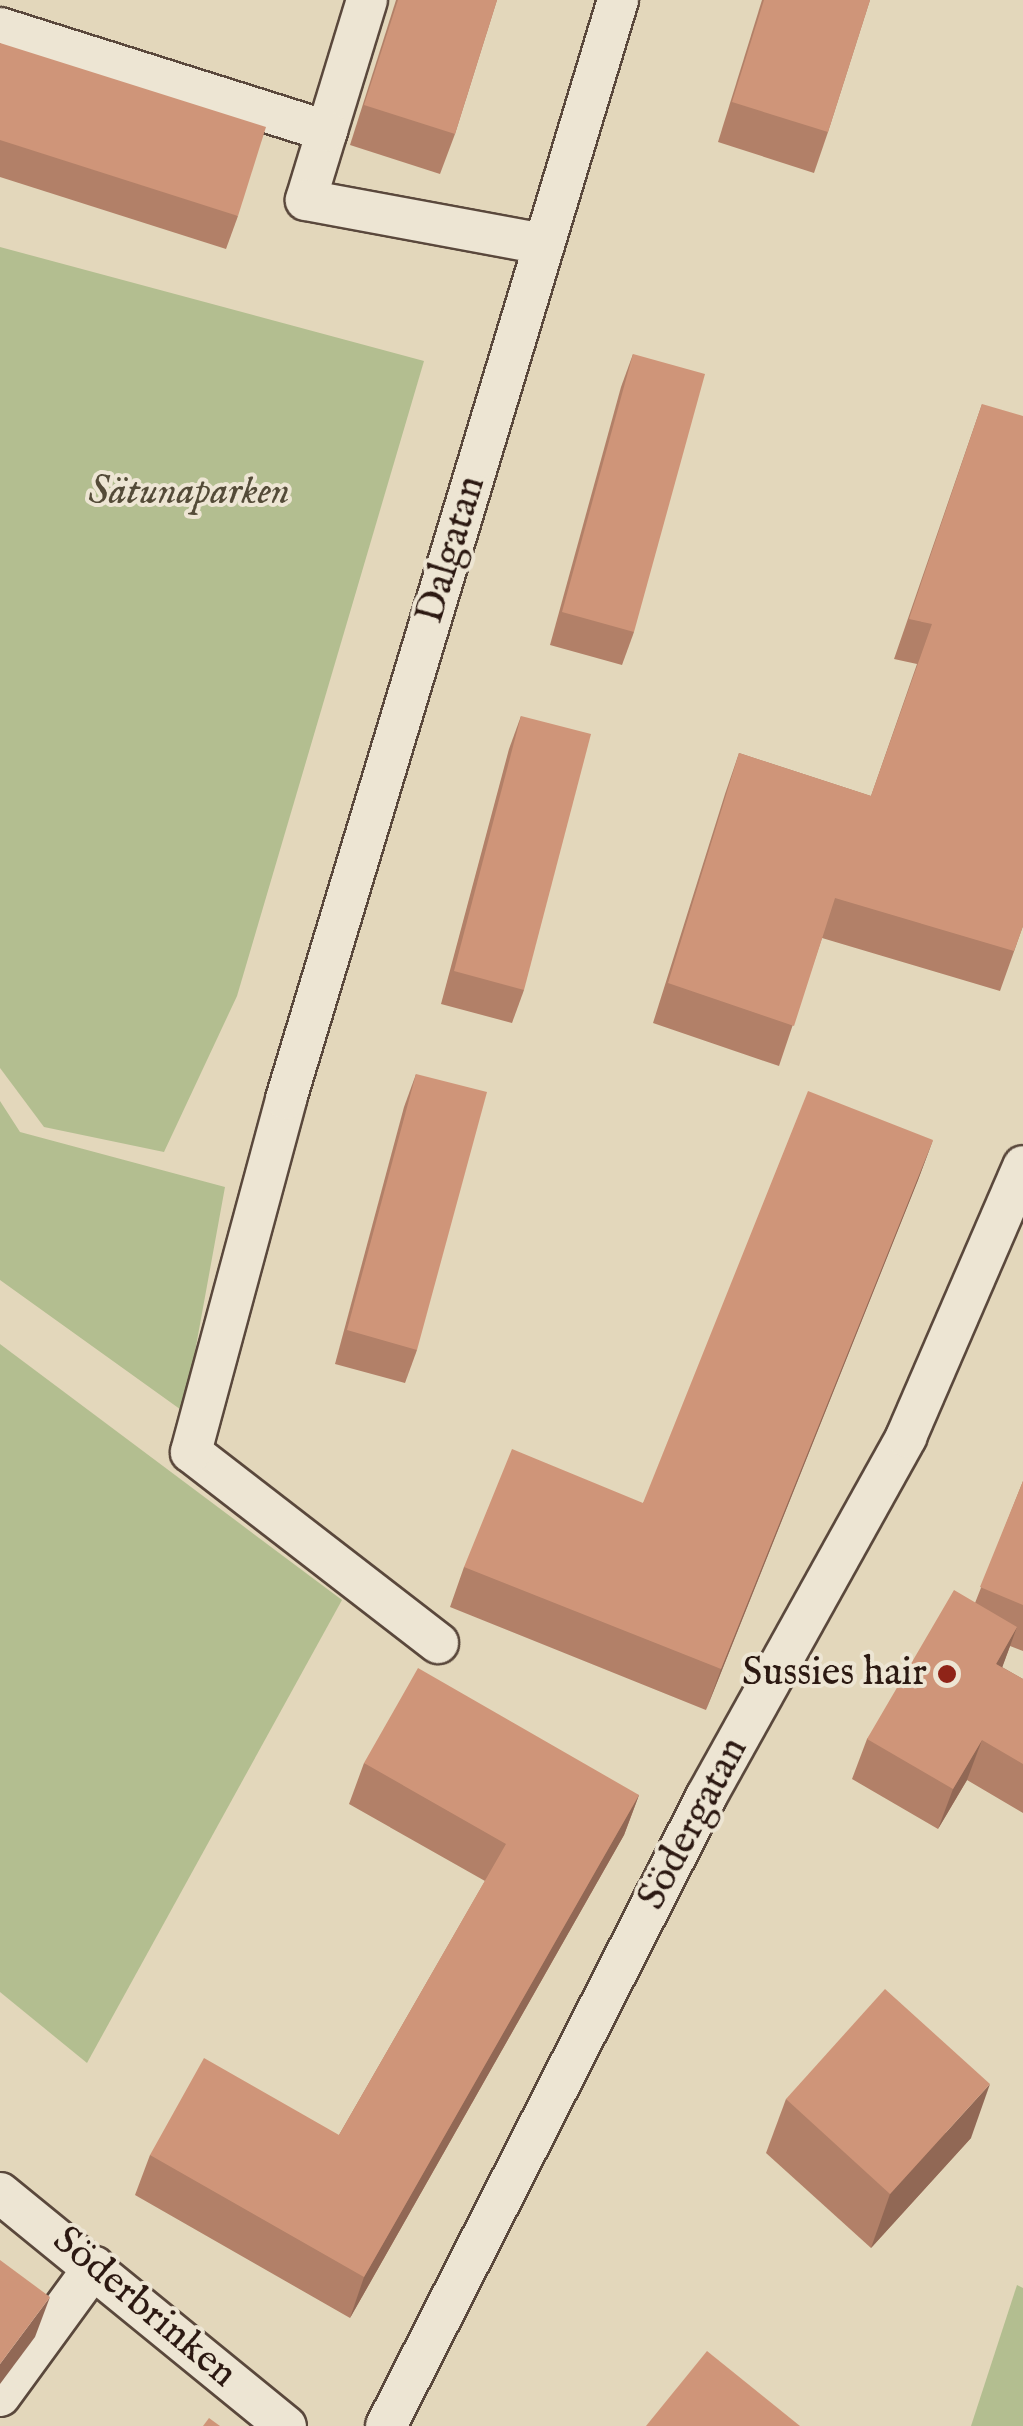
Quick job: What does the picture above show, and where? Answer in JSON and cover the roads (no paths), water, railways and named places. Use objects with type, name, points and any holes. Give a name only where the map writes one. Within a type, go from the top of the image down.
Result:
[{"type":"street","points":[[367,0],[306,200],[544,244]]},
{"type":"street","name":"Dalgatan","points":[[438,1642],[190,1452],[286,1099],[618,0]]},
{"type":"street","points":[[0,28],[327,131]]},
{"type":"street","name":"Södergatan","points":[[386,2426],[706,1797],[906,1437],[1023,1166]]},
{"type":"street","name":"Söderbrinken","points":[[0,2193],[286,2426]]},
{"type":"street","points":[[0,2396],[94,2267]]},
{"type":"place","name":"Sussies hair","points":[[947,1674]]},
{"type":"park label","name":"Sätunaparken","points":[[189,493]]}]
